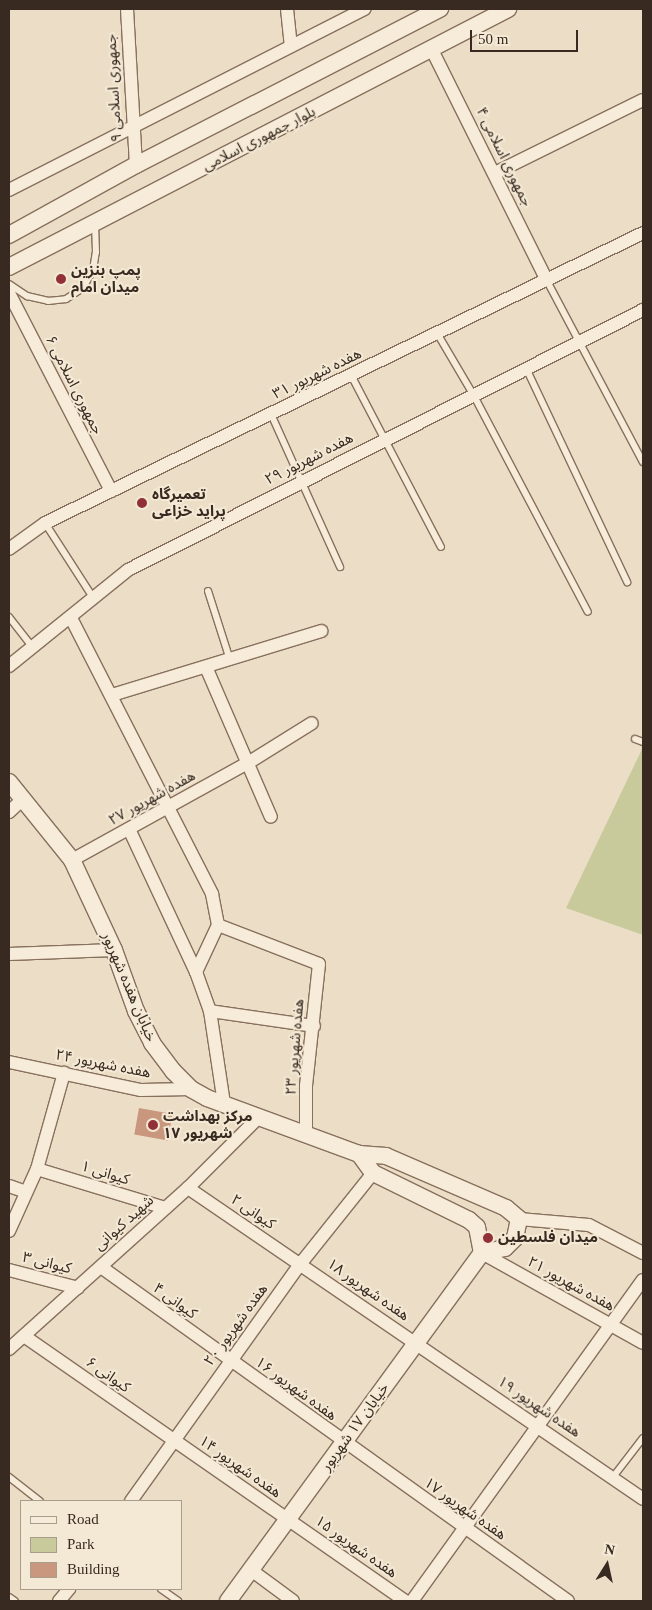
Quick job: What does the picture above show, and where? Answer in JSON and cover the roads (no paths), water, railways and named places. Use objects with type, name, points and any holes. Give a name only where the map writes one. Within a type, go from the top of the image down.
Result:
[{"type":"street","name":"جمهوری اسلامی ۹","points":[[127,9],[131,128],[136,165]]},
{"type":"street","points":[[288,9],[291,46]]},
{"type":"street","points":[[9,190],[365,9]]},
{"type":"street","name":"بلوار جمهوری اسلامی","points":[[9,267],[432,50],[508,9]]},
{"type":"street","points":[[9,235],[136,165],[437,10]]},
{"type":"street","name":"جمهوری اسلامی ۴","points":[[432,50],[495,173],[546,280]]},
{"type":"street","points":[[495,173],[643,100]]},
{"type":"street","name":"هفده شهریور ۳۱","points":[[9,549],[45,523],[643,233]]},
{"type":"street","name":"جمهوری اسلامی ۶","points":[[9,294],[111,491]]},
{"type":"street","name":"هفده شهریور ۲۹","points":[[9,666],[32,646],[71,618],[128,570],[473,394],[643,310]]},
{"type":"street","points":[[71,618],[212,894],[218,925],[196,972]]},
{"type":"street","points":[[112,695],[230,660],[321,630]]},
{"type":"street","points":[[206,667],[271,817]]},
{"type":"street","name":"هفده شهریور ۲۷","points":[[72,860],[248,763],[312,723]]},
{"type":"street","name":"خیابان هفده شهریور","points":[[9,782],[72,860],[114,950],[152,1043],[191,1089],[224,1104],[359,1154]]},
{"type":"street","points":[[9,812],[23,799]]},
{"type":"street","points":[[129,829],[196,972],[210,1011],[224,1104]]},
{"type":"street","name":"هفده شهریور ۲۳","points":[[218,925],[319,964],[314,1026],[306,1086],[306,1134]]},
{"type":"street","points":[[9,954],[114,950]]},
{"type":"street","points":[[210,1011],[314,1026]]},
{"type":"street","name":"هفده شهریور ۲۴","points":[[9,1062],[141,1090],[191,1089]]},
{"type":"street","points":[[9,1230],[37,1168],[64,1073]]},
{"type":"street","name":"شهید کیوانی","points":[[9,1350],[188,1188],[259,1117]]},
{"type":"street","points":[[359,1154],[373,1173],[470,1220],[476,1227],[482,1253],[505,1248],[515,1238],[519,1219]]},
{"type":"street","points":[[359,1154],[386,1156],[506,1208],[519,1219],[589,1225],[643,1254]]},
{"type":"street","name":"کیوانی ۱","points":[[37,1168],[165,1208]]},
{"type":"street","name":"هفده شهریور ۲۰","points":[[132,1500],[301,1263],[373,1173]]},
{"type":"street","points":[[9,1186],[26,1192]]},
{"type":"street","name":"کیوانی ۲","points":[[188,1188],[301,1263]]},
{"type":"street","name":"هفده شهریور ۲۱","points":[[482,1253],[643,1343]]},
{"type":"street","name":"خیابان ۱۷ شهریور","points":[[228,1601],[482,1253]]},
{"type":"street","name":"هفده شهریور ۱۸","points":[[301,1263],[416,1344]]},
{"type":"street","name":"کیوانی ۴","points":[[101,1267],[230,1361]]},
{"type":"street","name":"کیوانی ۳","points":[[9,1270],[78,1288]]},
{"type":"street","points":[[412,1601],[538,1425],[612,1326],[643,1280]]},
{"type":"street","name":"کیوانی ۶","points":[[24,1336],[173,1440]]},
{"type":"street","name":"هفده شهریور ۱۹","points":[[416,1344],[538,1425],[643,1499]]},
{"type":"street","name":"هفده شهریور ۱۶","points":[[230,1361],[344,1443]]},
{"type":"street","name":"هفده شهریور ۱۴","points":[[173,1440],[288,1520]]},
{"type":"street","name":"هفده شهریور ۱۷","points":[[344,1443],[568,1601]]},
{"type":"street","name":"هفده شهریور ۱۵","points":[[288,1520],[405,1601]]},
{"type":"street","points":[[251,1570],[293,1601]]},
{"type":"street","points":[[59,1601],[68,1590]]},
{"type":"lane","points":[[9,284],[27,296],[48,301],[66,299],[83,288],[92,270],[96,252],[95,224]]},
{"type":"lane","points":[[546,280],[643,462]]},
{"type":"lane","points":[[437,333],[473,394],[588,612]]},
{"type":"lane","points":[[526,368],[627,582]]},
{"type":"lane","points":[[351,375],[386,438],[441,547]]},
{"type":"lane","points":[[271,414],[340,567]]},
{"type":"lane","points":[[45,523],[94,599]]},
{"type":"lane","points":[[208,591],[230,660]]},
{"type":"lane","points":[[9,617],[32,646]]},
{"type":"lane","points":[[635,739],[643,742]]},
{"type":"lane","points":[[613,1477],[643,1438]]},
{"type":"lane","points":[[9,1479],[39,1500]]},
{"type":"lane","points":[[162,1590],[178,1601]]},
{"type":"lane","points":[[9,1597],[15,1601]]},
{"type":"place","name":"پمپ بنزین میدان امام","points":[[61,279]]},
{"type":"place","name":"تعمیرگاه پراید خزاعی","points":[[142,503]]},
{"type":"place","name":"مرکز بهداشت ۱۷ شهریور","points":[[153,1125]]},
{"type":"place","name":"میدان فلسطین","points":[[488,1238]]}]
